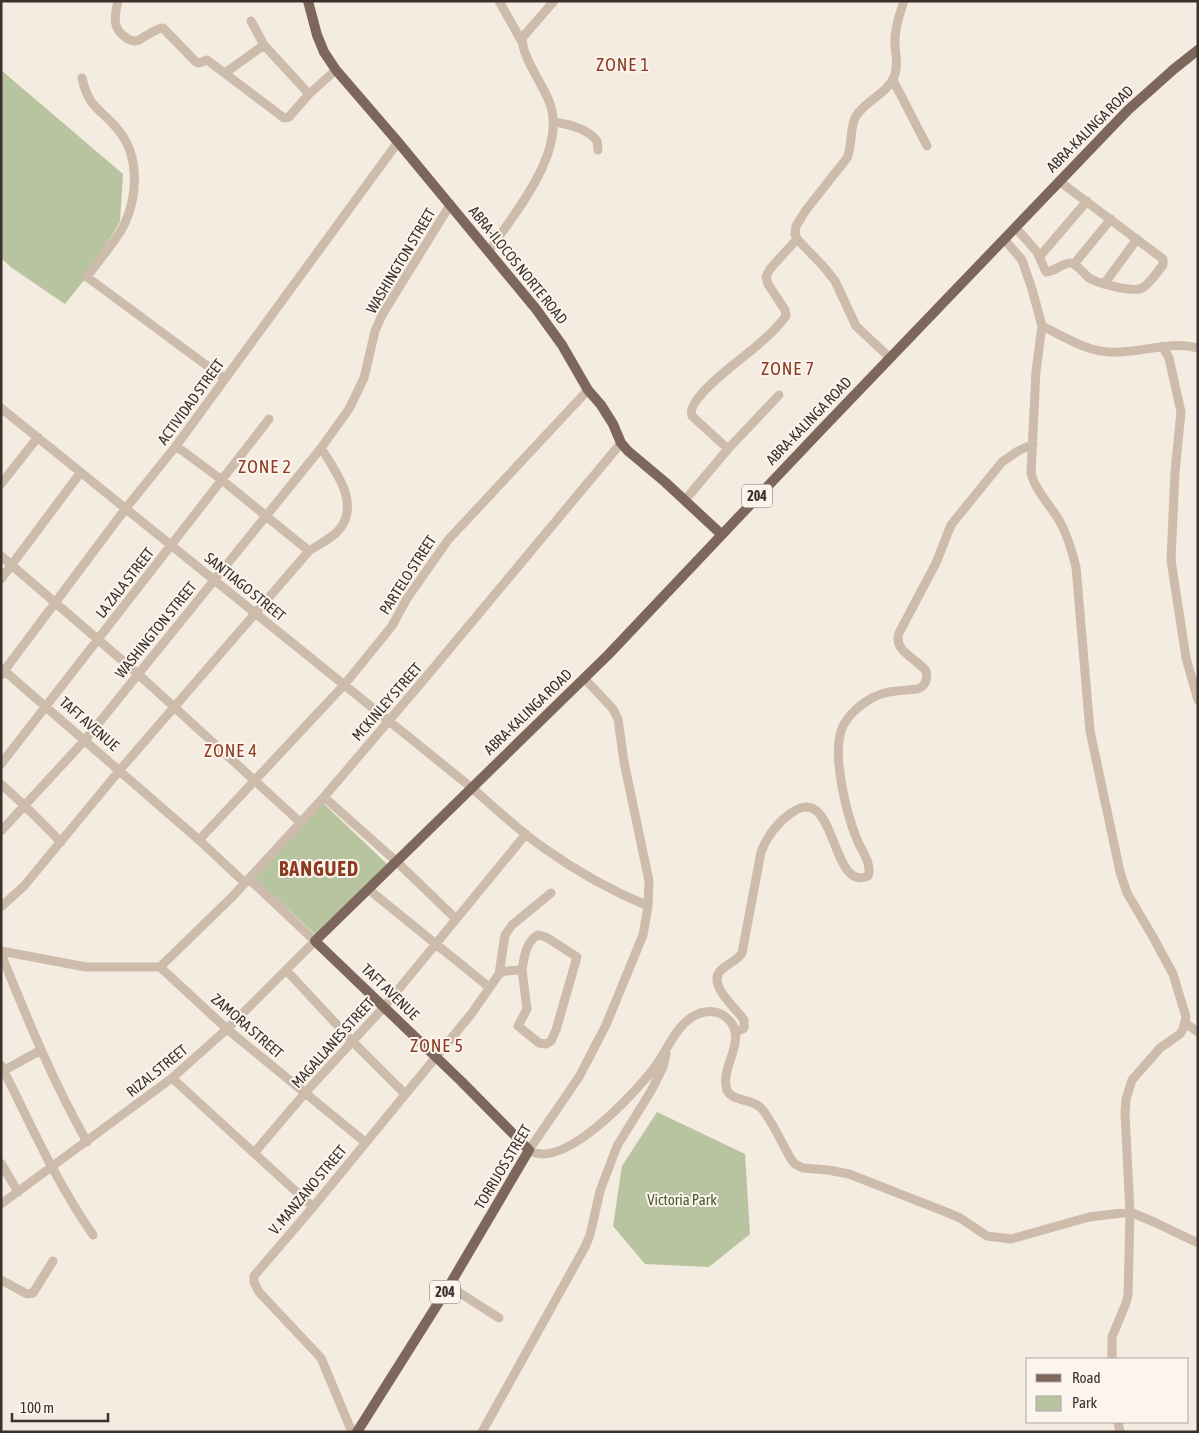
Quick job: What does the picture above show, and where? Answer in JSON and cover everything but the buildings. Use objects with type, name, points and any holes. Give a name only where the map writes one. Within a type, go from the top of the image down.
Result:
[{"type":"main road","name":"ABRA-ILOCOS NORTE ROAD","points":[[308,1],[317,35],[324,52],[336,70],[489,251],[552,330],[588,390],[601,405],[613,424],[621,442],[628,451],[721,534]]},
{"type":"main road","name":"ABRA-KALINGA ROAD","points":[[315,941],[584,678],[1128,110],[1198,50]]},
{"type":"main road","name":"TAFT AVENUE","points":[[315,941],[529,1150]]},
{"type":"main road","name":"TORRIJOS STREET","points":[[357,1432],[448,1286],[529,1150]]},
{"type":"street","points":[[118,1],[115,25],[120,34],[130,40],[137,41],[156,30],[164,28],[196,62],[207,60],[284,118],[289,117],[309,94],[336,70]]},
{"type":"street","points":[[499,1],[522,42]]},
{"type":"street","points":[[489,251],[544,165],[549,153],[554,122],[551,107],[524,51],[522,36],[554,1]]},
{"type":"street","points":[[890,358],[856,326],[835,281],[797,239],[795,230],[806,210],[847,158],[851,149],[852,127],[856,116],[893,80],[897,68],[895,31],[904,1]]},
{"type":"street","points":[[250,21],[264,45],[309,94]]},
{"type":"street","points":[[225,73],[264,45]]},
{"type":"street","points":[[82,78],[86,93],[92,103],[118,130],[130,148],[134,167],[133,197],[124,224],[87,277],[225,379]]},
{"type":"street","points":[[893,80],[927,146]]},
{"type":"street","points":[[554,122],[573,126],[591,135],[597,141],[598,150]]},
{"type":"street","name":"ACTIVIDAD STREET","points":[[2,671],[126,508],[176,446],[398,142]]},
{"type":"street","points":[[1016,228],[1040,256],[1046,272],[1051,272],[1068,263],[1074,264],[1089,277],[1104,284],[1130,290],[1140,290],[1143,288],[1163,265],[1163,259],[1059,181]]},
{"type":"street","points":[[1040,256],[1087,201]]},
{"type":"street","name":"WASHINGTON STREET","points":[[1,831],[85,740],[321,448],[349,409],[364,378],[375,331],[382,315],[450,205]]},
{"type":"street","points":[[1074,264],[1111,219]]},
{"type":"street","points":[[728,449],[692,416],[691,409],[718,377],[755,348],[785,318],[787,314],[768,284],[766,277],[770,269],[797,239]]},
{"type":"street","points":[[1104,284],[1137,239]]},
{"type":"street","points":[[1004,240],[1022,260],[1042,326],[1036,371],[1032,477],[1060,522],[1072,551],[1076,567],[1090,731],[1120,872],[1127,893],[1173,974],[1185,1012],[1185,1023],[1180,1034],[1160,1048],[1146,1063],[1132,1080],[1128,1090],[1125,1113],[1130,1212],[1128,1295],[1112,1337],[1112,1358]]},
{"type":"street","points":[[1042,326],[1101,352],[1122,352],[1182,345],[1198,348]]},
{"type":"street","points":[[1162,346],[1170,358],[1181,412],[1175,472],[1171,560],[1186,658],[1198,700]]},
{"type":"street","name":"PARTELO STREET","points":[[199,840],[344,685],[392,626],[406,600],[448,540],[588,390]]},
{"type":"street","points":[[685,500],[728,449],[779,395]]},
{"type":"street","name":"SANTIAGO STREET","points":[[1,408],[544,848],[603,885],[648,906]]},
{"type":"street","name":"LA ZALA STREET","points":[[1,764],[172,546],[269,418]]},
{"type":"street","points":[[1,484],[38,437]]},
{"type":"street","name":"MCKINLEY STREET","points":[[160,967],[247,881],[324,797],[621,442]]},
{"type":"street","points":[[735,1033],[744,1028],[744,1020],[721,992],[716,980],[721,970],[738,959],[742,953],[759,861],[770,832],[787,816],[801,807],[810,806],[815,809],[825,822],[846,869],[855,877],[868,876],[870,873],[868,863],[851,826],[846,806],[840,771],[838,746],[840,734],[850,715],[872,698],[885,692],[922,688],[927,675],[926,671],[900,648],[898,644],[899,632],[932,572],[946,534],[959,514],[1002,462],[1033,444]]},
{"type":"street","points":[[176,446],[222,480],[309,551]]},
{"type":"street","points":[[1,907],[24,886],[119,771],[309,551],[335,533],[346,517],[348,500],[340,478],[321,448]]},
{"type":"street","points":[[1,579],[81,472]]},
{"type":"street","points":[[1,556],[138,674],[300,822]]},
{"type":"street","name":"TAFT AVENUE","points":[[2,671],[46,706],[315,941]]},
{"type":"street","name":"TORRIJOS STREET","points":[[529,1150],[579,1077],[606,1025],[643,935],[648,906],[649,881],[624,762],[618,719],[612,709],[584,678]]},
{"type":"street","points":[[1,784],[61,842]]},
{"type":"street","points":[[324,797],[397,862],[456,919]]},
{"type":"street","name":"MAGALLANES STREET","points":[[254,1153],[305,1093],[384,1007],[526,834]]},
{"type":"street","points":[[368,889],[489,987]]},
{"type":"street","points":[[522,970],[499,974],[504,940],[509,929],[521,917],[551,893]]},
{"type":"street","points":[[538,935],[546,937],[577,957],[556,1030],[553,1038],[546,1044],[538,1043],[518,1026],[527,1010],[522,970],[524,956],[530,942],[538,935]]},
{"type":"street","name":"RIZAL STREET","points":[[1,1204],[172,1078],[228,1029],[315,941]]},
{"type":"street","points":[[176,952],[170,968],[179,984]]},
{"type":"street","points":[[1,953],[86,967],[160,967]]},
{"type":"street","points":[[1,953],[41,1050],[87,1142]]},
{"type":"street","name":"ZAMORA STREET","points":[[160,967],[228,1029],[365,1142]]},
{"type":"street","points":[[286,970],[352,1041],[405,1094]]},
{"type":"street","name":"V. MANZANO STREET","points":[[352,1432],[321,1358],[258,1292],[254,1276],[436,1058],[472,1013],[499,974]]},
{"type":"street","points":[[529,1150],[535,1154],[548,1154],[570,1146],[591,1132],[615,1113],[631,1096],[654,1068],[683,1024],[691,1017],[706,1011],[722,1014],[728,1019],[735,1033],[736,1043],[726,1077],[728,1092],[731,1096],[751,1101],[761,1108],[791,1159],[803,1168],[849,1174],[960,1218],[987,1236],[1011,1239],[1066,1222],[1130,1212],[1198,1243]]},
{"type":"street","points":[[1185,1023],[1198,1032]]},
{"type":"street","points":[[482,1432],[585,1247],[590,1235],[600,1191],[617,1146],[652,1091],[663,1067],[667,1049]]},
{"type":"street","points":[[41,1050],[2,1069],[51,1168],[72,1205],[93,1235]]},
{"type":"street","points":[[172,1078],[313,1207]]},
{"type":"street","points":[[1,1163],[18,1192]]},
{"type":"street","points":[[1,1280],[27,1294],[31,1294],[53,1261]]},
{"type":"street","points":[[448,1286],[499,1318]]},
{"type":"street","points":[[489,1421],[490,1432]]},
{"type":"green space","points":[[1,70],[123,174],[120,222],[85,279],[65,304],[12,268],[1,258]]},
{"type":"green space","points":[[321,801],[388,865],[316,935],[254,878]]},
{"type":"green space","name":"Victoria Park","points":[[657,1112],[745,1154],[750,1234],[709,1267],[645,1264],[613,1226],[622,1166]]},
{"type":"district","name":"ZONE 1","points":[[623,65]]},
{"type":"district","name":"ZONE 7","points":[[788,369]]},
{"type":"district","name":"ZONE 2","points":[[265,467]]},
{"type":"district","name":"ZONE 4","points":[[231,751]]},
{"type":"district","name":"BANGUED","points":[[319,869]]},
{"type":"district","name":"ZONE 5","points":[[437,1046]]}]
